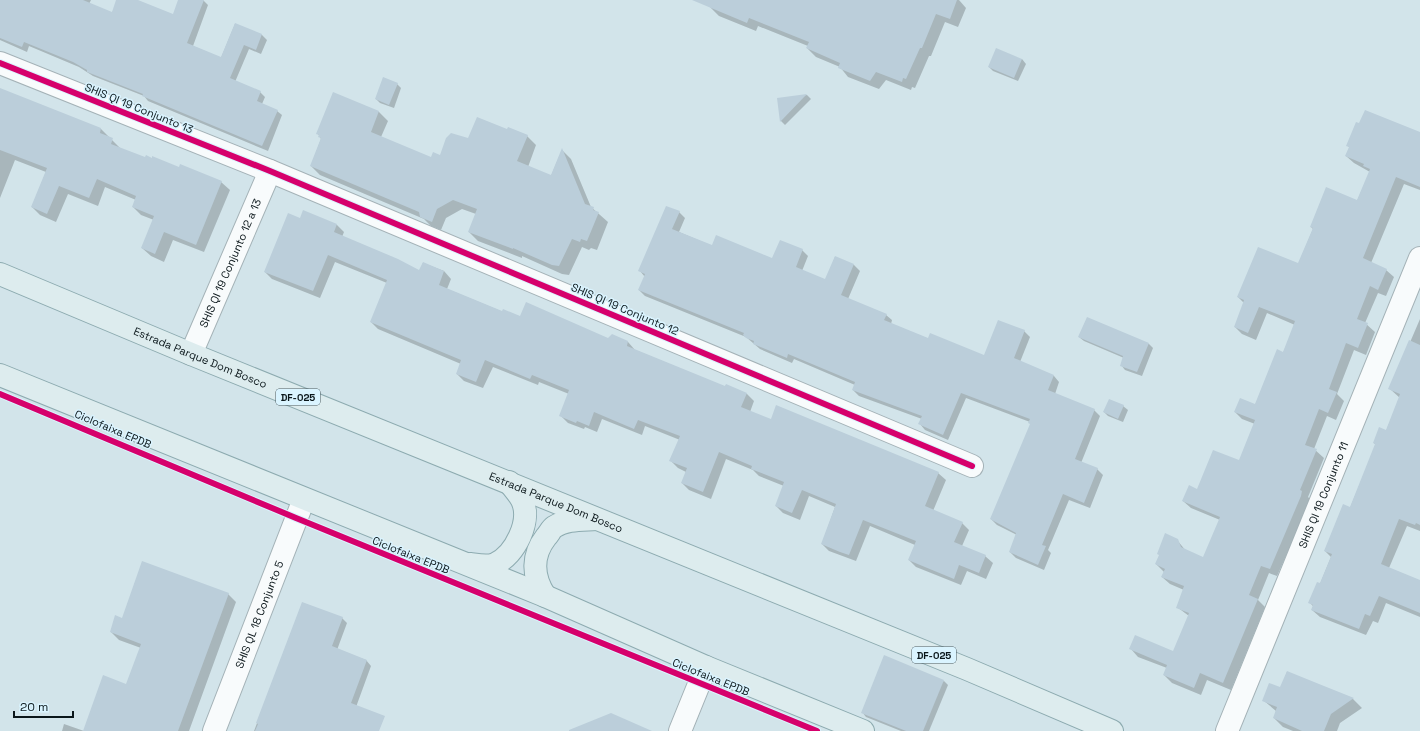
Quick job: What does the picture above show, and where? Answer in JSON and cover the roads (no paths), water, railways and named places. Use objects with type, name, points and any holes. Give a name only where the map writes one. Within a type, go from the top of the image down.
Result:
[{"type":"main road","name":"Estrada Parque Dom Bosco","points":[[0,274],[191,354],[967,669],[1112,731]]},
{"type":"main road","points":[[0,375],[545,596],[706,667],[863,731]]},
{"type":"main road","points":[[463,563],[494,565],[506,557],[518,541],[525,518],[522,500],[509,482]]},
{"type":"main road","points":[[545,596],[538,586],[534,568],[540,545],[554,527],[572,520],[597,519]]},
{"type":"street","name":"SHIS QI 19 Conjunto 13","points":[[0,63],[270,171]]},
{"type":"street","name":"SHIS QI 19 Conjunto 12 a 13","points":[[191,354],[270,171]]},
{"type":"street","name":"SHIS QI 19 Conjunto 12","points":[[270,171],[972,466]]},
{"type":"street","name":"SHIS QI 19 Conjunto 11","points":[[1227,731],[1420,258]]},
{"type":"street","name":"SHIS QL 18 Conjunto 5","points":[[214,731],[304,499]]},
{"type":"street","points":[[680,731],[706,667]]}]
